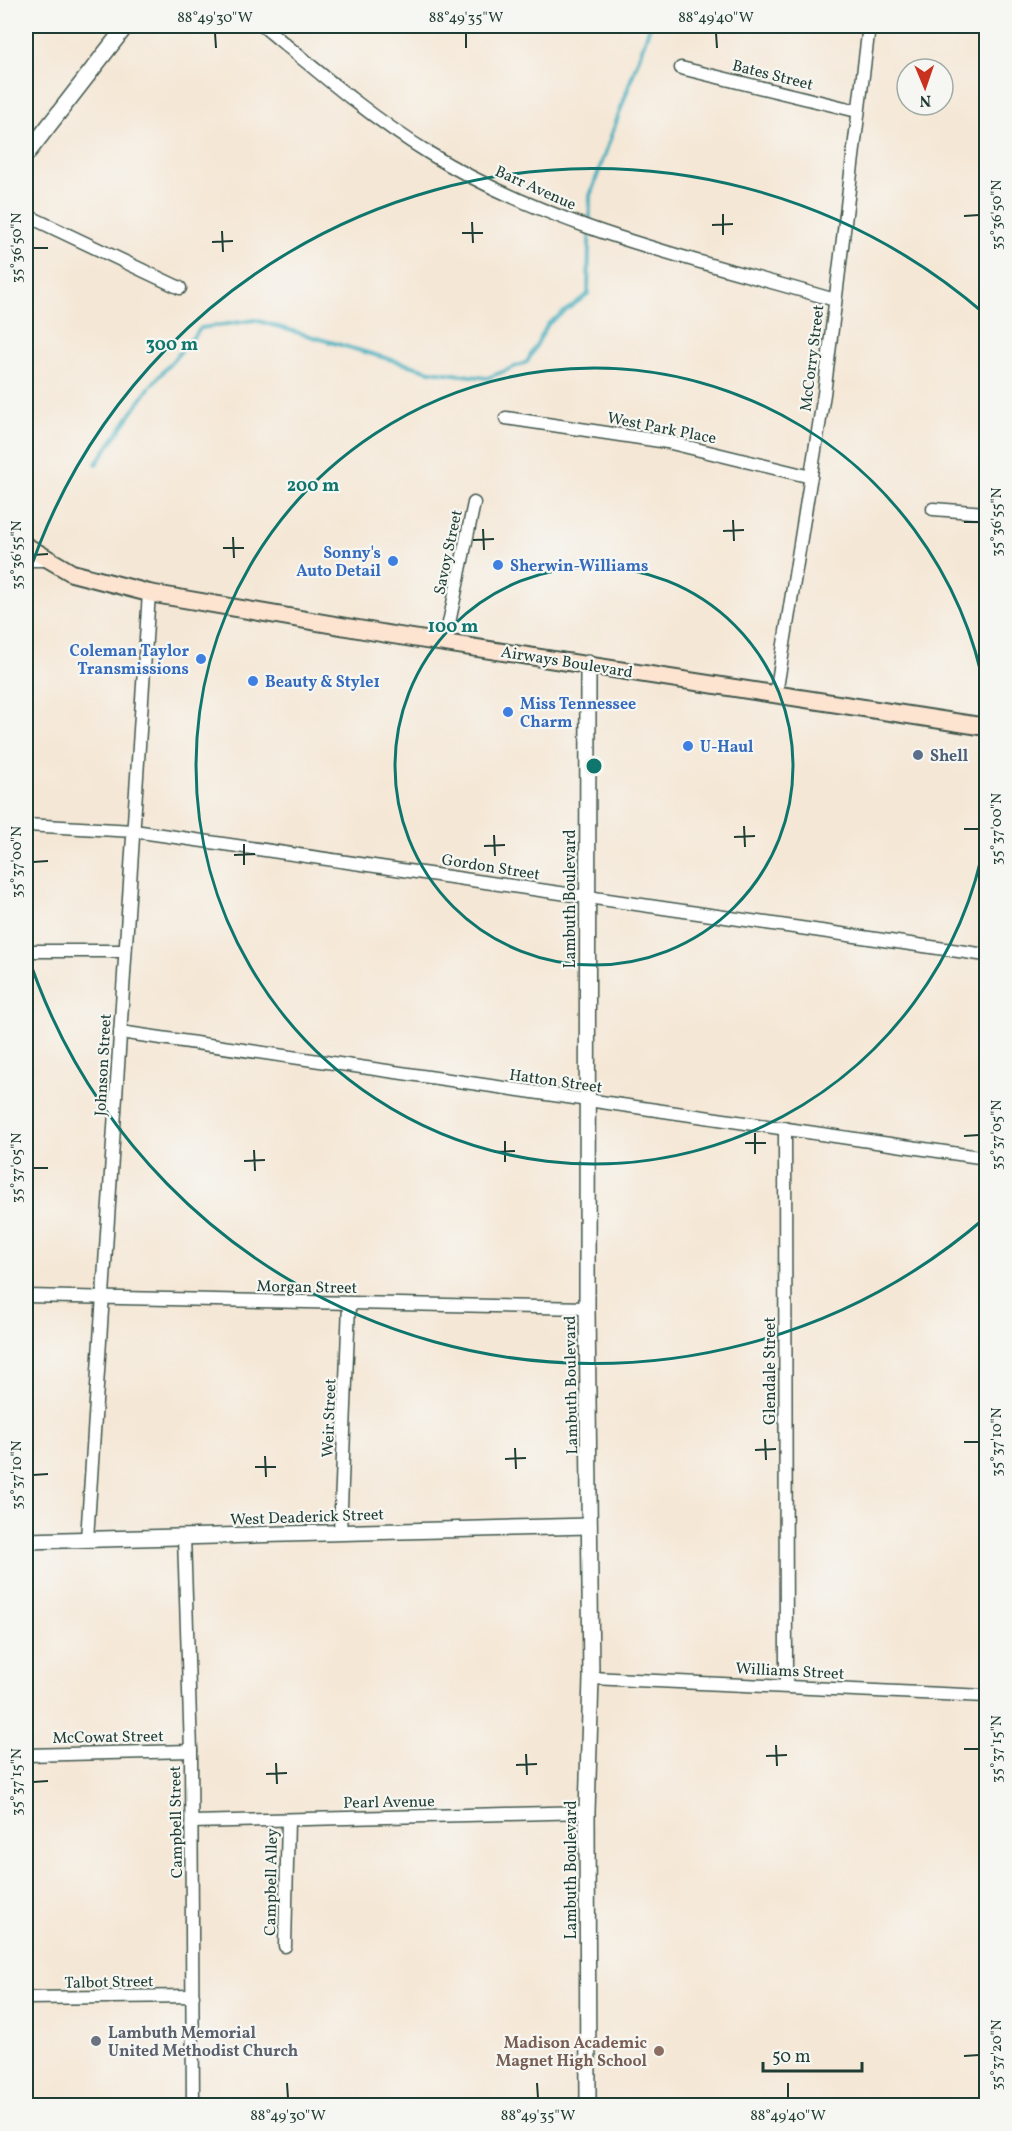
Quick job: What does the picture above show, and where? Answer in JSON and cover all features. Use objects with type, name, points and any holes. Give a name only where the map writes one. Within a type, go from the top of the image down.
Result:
[{"type":"main road","name":"Airways Boulevard","points":[[26,546],[46,560],[98,581],[149,593],[445,642],[987,726]]},
{"type":"street","points":[[26,155],[126,26]]},
{"type":"street","name":"Barr Avenue","points":[[263,26],[348,94],[429,153],[552,215],[599,231],[835,300]]},
{"type":"street","name":"McCorry Street","points":[[776,694],[811,477],[869,26]]},
{"type":"street","name":"Bates Street","points":[[681,68],[857,111]]},
{"type":"street","points":[[26,215],[180,288]]},
{"type":"street","name":"West Park Place","points":[[506,418],[667,442],[811,477]]},
{"type":"street","name":"Savoy Street","points":[[445,642],[474,503]]},
{"type":"street","points":[[933,508],[987,513]]},
{"type":"street","points":[[26,560],[46,560]]},
{"type":"street","name":"Johnson Street","points":[[87,1539],[149,593]]},
{"type":"street","name":"Lambuth Boulevard","points":[[588,663],[587,1308],[591,1678],[587,1812],[588,2106]]},
{"type":"street","name":"Gordon Street","points":[[26,825],[134,831],[987,956]]},
{"type":"street","points":[[26,951],[124,951]]},
{"type":"street","name":"Hatton Street","points":[[120,1032],[587,1102],[987,1158]]},
{"type":"street","name":"Glendale Street","points":[[785,1128],[786,1686]]},
{"type":"street","name":"Morgan Street","points":[[26,1296],[587,1308]]},
{"type":"street","name":"Weir Street","points":[[340,1533],[349,1304]]},
{"type":"street","name":"West Deaderick Street","points":[[26,1541],[589,1526]]},
{"type":"street","name":"Campbell Street","points":[[184,1538],[191,1751],[193,2106]]},
{"type":"street","name":"Williams Street","points":[[591,1678],[987,1696]]},
{"type":"street","name":"McCowat Street","points":[[26,1755],[191,1751]]},
{"type":"street","name":"Pearl Avenue","points":[[192,1822],[587,1812]]},
{"type":"street","name":"Campbell Alley","points":[[285,1946],[288,1820]]},
{"type":"street","name":"Talbot Street","points":[[26,1998],[193,1996]]},
{"type":"waterway","points":[[96,464],[149,388],[201,328],[255,320],[430,371],[487,378],[527,362],[548,324],[588,294],[590,196],[650,26]]},
{"type":"place","name":"Sonny's Auto Detail","points":[[393,561]]},
{"type":"place","name":"Sherwin-Williams","points":[[498,565]]},
{"type":"place","name":"Coleman Taylor Transmissions","points":[[201,659]]},
{"type":"place","name":"Beauty & Style1","points":[[253,681]]},
{"type":"place","name":"Miss Tennessee Charm","points":[[508,712]]},
{"type":"place","name":"U-Haul","points":[[688,746]]},
{"type":"place","name":"Shell","points":[[918,755]]},
{"type":"place","name":"Lambuth Memorial United Methodist Church","points":[[96,2041]]},
{"type":"place","name":"Madison Academic Magnet High School","points":[[659,2051]]}]
